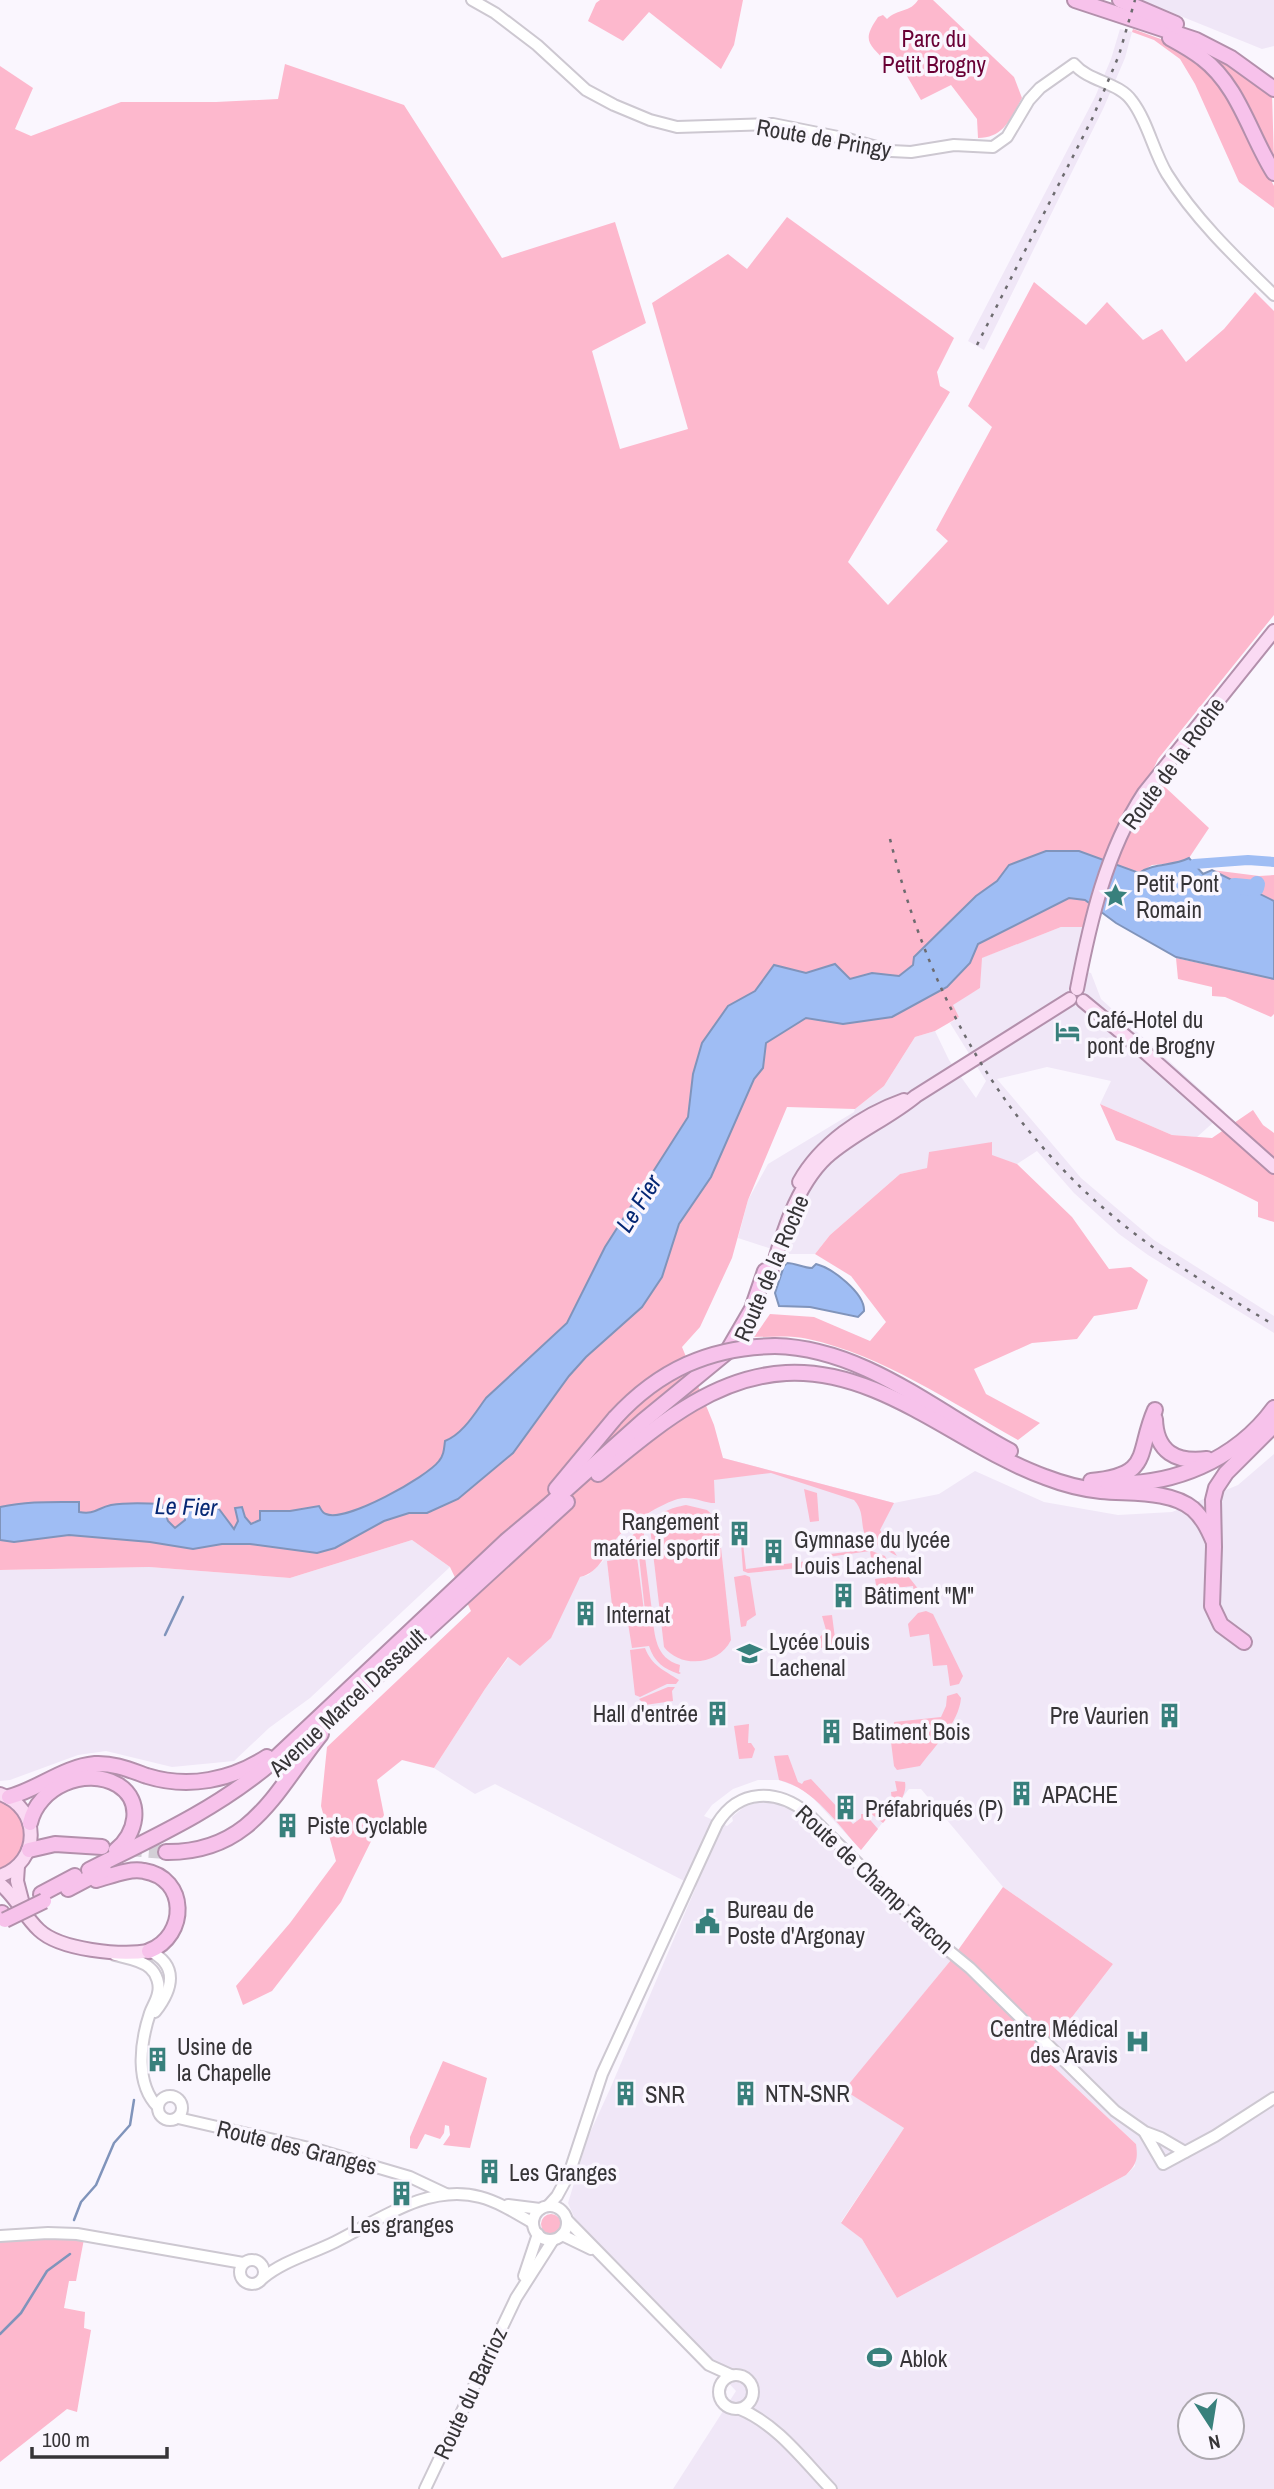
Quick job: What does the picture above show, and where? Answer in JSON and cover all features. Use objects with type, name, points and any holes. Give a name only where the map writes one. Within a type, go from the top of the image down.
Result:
[{"type":"highway","points":[[1075,0],[1196,40],[1231,58],[1274,89]]},
{"type":"highway","points":[[1099,0],[1162,19]]},
{"type":"highway","points":[[1120,0],[1221,43],[1274,78]]},
{"type":"highway","points":[[1134,21],[1182,45],[1213,68],[1237,101],[1274,173]]},
{"type":"highway","name":"Route de la Roche","points":[[506,1541],[643,1421],[727,1352],[748,1318],[765,1271]]},
{"type":"highway","name":"Route de la Roche","points":[[598,1474],[656,1419],[718,1371],[737,1350],[756,1318]]},
{"type":"highway","points":[[506,1541],[559,1485],[615,1418],[647,1387],[687,1363],[724,1350],[775,1346],[816,1350],[862,1366],[1031,1462],[1095,1486],[1182,1502],[1199,1516],[1213,1540]]},
{"type":"highway","points":[[598,1474],[665,1422],[713,1392],[736,1382],[787,1373],[848,1381],[889,1397],[1029,1471],[1062,1483],[1138,1491],[1183,1482],[1215,1469],[1256,1443]]},
{"type":"highway","points":[[1095,1486],[1156,1480],[1186,1473],[1220,1457],[1250,1436],[1274,1408]]},
{"type":"highway","points":[[1095,1486],[1137,1464],[1143,1453],[1155,1410],[1158,1437],[1170,1454],[1187,1460],[1220,1457]]},
{"type":"highway","points":[[1244,1642],[1221,1625],[1212,1606],[1212,1508],[1216,1488],[1226,1474],[1274,1425]]},
{"type":"highway","name":"Avenue Marcel Dassault","points":[[68,1889],[225,1808],[264,1779],[598,1474]]},
{"type":"highway","name":"Avenue Marcel Dassault","points":[[89,1870],[228,1796],[266,1767],[318,1715],[506,1541]]},
{"type":"highway","points":[[166,1852],[182,1852],[209,1845],[253,1821],[278,1795],[315,1742],[347,1705]]},
{"type":"highway","points":[[5,1796],[64,1772],[93,1765],[119,1766],[169,1781],[190,1782],[221,1778],[249,1768],[266,1758],[318,1715]]},
{"type":"highway","points":[[2,1917],[89,1870],[126,1842],[132,1833],[134,1811],[124,1789],[97,1779],[63,1784],[48,1791],[38,1802],[30,1822]]},
{"type":"highway","points":[[29,1850],[55,1844],[102,1847]]},
{"type":"highway","points":[[42,1897],[134,1870],[149,1872],[162,1879],[175,1895],[178,1908],[177,1922],[167,1940],[149,1951]]},
{"type":"main road","name":"Route de la Roche","points":[[756,1318],[778,1247],[807,1182],[828,1157],[916,1096],[1077,993],[1107,870],[1128,817],[1144,793],[1274,631]]},
{"type":"main road","points":[[1077,993],[1274,1167]]},
{"type":"main road","name":"Route de la Roche","points":[[765,1271],[785,1213],[809,1164],[823,1149],[878,1111],[916,1096]]},
{"type":"main road","points":[[0,1876],[18,1866],[29,1850],[32,1836],[30,1822],[22,1808],[5,1796]]},
{"type":"main road","points":[[18,1866],[17,1881],[25,1911]]},
{"type":"main road","points":[[0,1884],[39,1931],[49,1937],[112,1954],[149,1951]]},
{"type":"street","name":"Route de Pringy","points":[[472,0],[495,13],[537,46],[586,90],[650,120],[677,127],[773,124],[849,139],[891,151],[911,152],[954,145],[993,146],[1007,137],[1029,100],[1040,88],[1074,64],[1090,76],[1124,92],[1133,101],[1157,156],[1181,195],[1214,234],[1274,295]]},
{"type":"street","name":"Route de Champ Farcon","points":[[566,2217],[565,2199],[569,2174],[602,2074],[717,1824],[736,1804],[761,1795],[786,1798],[807,1813],[931,1936],[970,1968],[1115,2110],[1145,2132],[1185,2152]]},
{"type":"street","points":[[147,2022],[163,2002],[170,1985],[166,1963],[149,1951]]},
{"type":"street","points":[[112,1954],[141,1962],[155,1973],[158,1994],[147,2022],[142,2053],[143,2081],[151,2100],[158,2107],[164,2097],[176,2097],[183,2107],[178,2118]]},
{"type":"street","points":[[1185,2152],[1274,2098]]},
{"type":"street","name":"Route des Granges","points":[[158,2107],[163,2118],[178,2118],[318,2150],[416,2179],[446,2194]]},
{"type":"street","name":"Route de Champ Farcon","points":[[1145,2132],[1163,2164],[1185,2152]]},
{"type":"street","name":"Route de Champ Farcon","points":[[544,2207],[557,2196],[569,2174]]},
{"type":"street","points":[[416,2179],[421,2186],[423,2199]]},
{"type":"street","points":[[242,2268],[244,2282],[258,2283],[284,2263],[423,2199],[446,2194],[476,2196],[499,2203],[555,2206],[709,2365],[720,2385],[719,2395],[723,2404],[754,2414],[768,2425],[831,2489]]},
{"type":"street","points":[[499,2203],[533,2222],[542,2238],[557,2237],[598,2253]]},
{"type":"street","points":[[533,2222],[544,2207]]},
{"type":"street","points":[[557,2237],[565,2231],[566,2217]]},
{"type":"street","points":[[0,2236],[64,2233],[213,2257],[242,2268]]},
{"type":"street","name":"Route du Barrioz","points":[[425,2489],[516,2298],[538,2234]]},
{"type":"street","name":"Route du Barrioz","points":[[516,2298],[557,2237]]},
{"type":"street","points":[[242,2268],[250,2260],[260,2263],[284,2263]]},
{"type":"street","points":[[260,2263],[264,2269],[263,2278]]},
{"type":"street","points":[[709,2365],[749,2380],[753,2387],[752,2400],[768,2425]]},
{"type":"street","points":[[720,2385],[731,2375]]},
{"type":"street","points":[[740,2409],[752,2400]]},
{"type":"shaded area","points":[[1141,0],[1274,0],[1274,46],[1262,49]]},
{"type":"shaded area","points":[[1120,29],[1132,32],[1125,58],[1104,107],[984,350],[968,341],[1095,97]]},
{"type":"shaded area","points":[[1061,927],[1083,927],[1074,969],[1091,973],[1101,999],[1225,1112],[1197,1137],[1172,1135],[1100,1104],[1111,1081],[1047,1067],[997,1079],[1081,1178],[1154,1240],[1274,1316],[1274,1333],[1119,1234],[1074,1193],[1037,1151],[1017,1164],[992,1156],[991,1142],[927,1168],[900,1174],[830,1235],[815,1254],[787,1254],[738,1238],[748,1200],[768,1164],[854,1112],[884,1086],[915,1037],[935,1031],[949,1060],[976,1098],[986,1081],[950,1023],[959,1017],[952,1004],[980,988],[981,958]]},
{"type":"shaded area","points":[[1274,1454],[1274,2489],[673,2489],[736,2391],[578,2226],[568,2203],[588,2137],[696,1887],[495,1784],[475,1794],[434,1768],[509,1657],[520,1666],[580,1577],[588,1575],[603,1561],[617,1537],[723,1458],[894,1503],[939,1494],[975,1471],[1044,1502],[1118,1515],[1172,1512],[1238,1485]],"holes":[[[758,1780],[779,1780],[800,1788],[812,1797],[861,1850],[909,1789],[921,1789],[1003,1887],[1113,1964],[1042,2056],[1136,2144],[1135,2166],[1126,2175],[897,2298],[862,2239],[841,2222],[904,2128],[845,2090],[951,1960],[796,1809],[779,1802],[762,1801],[744,1807],[732,1817],[733,1821],[727,1826],[704,1816],[712,1805],[733,1789]]]},
{"type":"shaded area","points":[[412,1540],[450,1567],[310,1698],[269,1728],[234,1761],[172,1767],[106,1751],[78,1755],[10,1780],[0,1781],[0,1570],[149,1567],[290,1578]]},
{"type":"green space","points":[[600,0],[743,0],[734,45],[721,69],[649,12],[623,41],[588,21]]},
{"type":"green space","name":"Parc du Petit Brogny","points":[[918,0],[933,0],[1014,77],[1022,98],[1006,126],[994,135],[978,138],[977,119],[951,85],[921,100],[897,59],[888,64],[872,46],[870,32],[878,17],[883,15],[887,19],[912,7]]},
{"type":"green space","points":[[1133,29],[1169,42],[1204,63],[1228,98],[1274,186],[1274,208],[1239,182],[1195,84],[1180,59],[1154,40],[1132,32]]},
{"type":"green space","points":[[1210,55],[1218,57],[1272,93],[1274,161],[1227,75]]},
{"type":"green space","points":[[285,64],[404,105],[502,258],[615,222],[646,323],[592,351],[620,449],[688,429],[652,303],[728,254],[747,269],[787,217],[954,338],[937,372],[940,386],[950,392],[848,562],[888,605],[948,541],[936,530],[992,427],[968,406],[1034,282],[1086,325],[1107,302],[1143,340],[1162,329],[1186,362],[1224,329],[1255,292],[1274,311],[1274,615],[1158,759],[1151,774],[1209,828],[1189,858],[1180,863],[1152,865],[1139,873],[1099,859],[1083,927],[1061,927],[982,958],[980,988],[953,1005],[959,1017],[935,1031],[915,1037],[884,1086],[855,1109],[787,1107],[748,1200],[732,1258],[700,1327],[682,1347],[714,1425],[723,1458],[894,1503],[880,1530],[897,1556],[867,1538],[860,1510],[854,1500],[771,1473],[714,1480],[715,1503],[683,1498],[667,1503],[638,1520],[622,1532],[593,1571],[580,1577],[551,1638],[520,1666],[508,1657],[434,1768],[402,1760],[377,1780],[384,1815],[341,1902],[272,1991],[243,2005],[236,1986],[290,1923],[336,1861],[321,1806],[327,1747],[471,1611],[450,1567],[412,1540],[290,1578],[149,1567],[0,1570],[0,66],[33,88],[15,129],[31,136],[121,102],[278,99]]},
{"type":"green space","points":[[1212,870],[1259,876],[1274,875],[1274,901]]},
{"type":"green space","points":[[1176,958],[1274,979],[1274,1014],[1271,1017],[1225,997],[1212,996],[1212,987],[1178,979]]},
{"type":"green space","points":[[1100,1104],[1172,1135],[1212,1138],[1253,1110],[1263,1125],[1274,1133],[1274,1222],[1258,1217],[1258,1202],[1188,1169],[1116,1140]]},
{"type":"green space","points":[[992,1142],[992,1155],[1017,1164],[1072,1217],[1109,1269],[1131,1267],[1148,1280],[1137,1309],[1094,1316],[1077,1339],[1032,1343],[974,1369],[986,1394],[1040,1423],[1018,1440],[916,1382],[863,1356],[801,1338],[754,1337],[770,1314],[814,1317],[870,1341],[886,1322],[851,1276],[815,1254],[830,1235],[900,1174],[927,1168],[929,1152]]},
{"type":"green space","points":[[804,1489],[817,1493],[819,1521],[810,1522]]},
{"type":"green space","points":[[686,1505],[707,1510],[718,1520],[731,1640],[718,1655],[699,1661],[680,1659],[664,1647],[650,1527],[661,1514]]},
{"type":"green space","points":[[644,1523],[644,1549],[652,1611],[645,1611],[639,1556],[632,1555],[632,1536]]},
{"type":"green space","points":[[741,1543],[746,1569],[815,1560],[809,1567],[748,1573],[743,1571]]},
{"type":"green space","points":[[869,1550],[885,1556],[889,1565],[873,1571],[870,1551],[828,1557],[829,1567],[819,1568],[830,1554]]},
{"type":"green space","points":[[637,1557],[644,1611],[613,1614],[607,1561]]},
{"type":"green space","points":[[908,1576],[923,1595],[922,1603],[916,1604],[913,1586],[877,1590],[878,1599],[868,1601],[866,1587],[876,1585],[875,1579]]},
{"type":"green space","points":[[734,1577],[750,1577],[756,1615],[747,1621],[746,1626],[741,1627]]},
{"type":"green space","points":[[926,1611],[933,1614],[963,1676],[959,1684],[950,1686],[947,1665],[933,1666],[929,1634],[910,1637],[908,1624],[918,1613]]},
{"type":"green space","points":[[652,1614],[661,1652],[680,1665],[679,1674],[660,1664],[649,1646],[632,1648],[627,1617]]},
{"type":"green space","points":[[832,1615],[836,1646],[819,1648],[820,1637],[826,1630],[822,1616]]},
{"type":"green space","points":[[645,1648],[655,1663],[679,1680],[676,1684],[667,1684],[640,1697],[635,1695],[630,1650]]},
{"type":"green space","points":[[668,1687],[675,1687],[672,1691],[673,1701],[645,1705],[639,1699]]},
{"type":"green space","points":[[957,1693],[961,1698],[956,1716],[939,1743],[920,1766],[897,1770],[891,1742],[897,1740],[894,1722],[941,1717],[947,1696]]},
{"type":"green space","points":[[749,1724],[748,1743],[755,1749],[752,1758],[739,1759],[734,1726]]},
{"type":"green space","points":[[788,1755],[798,1782],[802,1784],[811,1779],[853,1824],[861,1818],[861,1814],[865,1814],[878,1829],[861,1850],[814,1799],[804,1791],[779,1780],[774,1756]]},
{"type":"green space","points":[[895,1781],[905,1782],[904,1793],[883,1823],[870,1813],[884,1812],[892,1801],[891,1792],[897,1791]]},
{"type":"green space","points":[[0,1800],[16,1809],[27,1832],[20,1857],[0,1871]]},
{"type":"green space","points":[[1003,1887],[1113,1964],[1042,2056],[1136,2144],[1136,2161],[1126,2175],[897,2298],[862,2239],[841,2223],[904,2128],[844,2090],[951,1960]]},
{"type":"green space","points":[[443,2061],[487,2078],[470,2148],[443,2145],[450,2135],[449,2126],[445,2125],[440,2139],[425,2134],[417,2149],[410,2148],[410,2137]]},
{"type":"green space","points":[[547,2214],[555,2214],[561,2224],[555,2234],[547,2234],[541,2228],[541,2220]]},
{"type":"green space","points":[[63,2237],[84,2239],[76,2281],[69,2281],[64,2308],[85,2312],[84,2328],[91,2330],[77,2412],[67,2409],[0,2462],[0,2242]]},
{"type":"water","name":"Le Fier","points":[[1046,851],[1079,851],[1139,873],[1151,867],[1189,858],[1203,874],[1212,870],[1274,901],[1274,979],[1176,957],[1116,923],[1085,900],[1069,898],[978,944],[970,963],[947,987],[892,1017],[843,1024],[806,1018],[766,1043],[763,1068],[754,1079],[711,1177],[679,1224],[662,1277],[642,1307],[586,1357],[569,1376],[513,1453],[458,1499],[427,1513],[409,1513],[384,1521],[335,1548],[317,1553],[250,1544],[222,1544],[193,1549],[150,1542],[69,1535],[14,1542],[0,1540],[0,1507],[10,1505],[79,1502],[79,1512],[84,1513],[117,1504],[162,1504],[168,1521],[175,1528],[185,1520],[184,1504],[196,1507],[212,1506],[219,1509],[234,1529],[238,1521],[235,1508],[242,1507],[251,1524],[260,1520],[260,1511],[290,1511],[319,1506],[323,1512],[336,1515],[385,1497],[419,1477],[439,1461],[445,1441],[463,1428],[486,1398],[567,1323],[605,1247],[688,1117],[693,1074],[702,1043],[728,1006],[755,991],[774,965],[806,973],[835,964],[850,979],[872,973],[899,976],[913,965],[914,957],[976,896],[997,881],[1009,865]]},
{"type":"water","points":[[787,1263],[812,1268],[816,1264],[830,1270],[853,1289],[863,1304],[864,1311],[858,1317],[810,1307],[779,1306],[775,1293]]},
{"type":"waterway","points":[[1194,864],[1248,860],[1274,862]]},
{"type":"waterway","points":[[1232,895],[1235,886],[1256,888],[1257,884]]},
{"type":"waterway","points":[[165,1635],[183,1597]]},
{"type":"waterway","points":[[74,2220],[81,2202],[96,2185],[114,2143],[130,2125],[134,2100]]},
{"type":"waterway","points":[[0,2334],[21,2313],[47,2271],[70,2254]]},
{"type":"tunnel","points":[[128,1849],[166,1852]]},
{"type":"railway","points":[[977,345],[1093,117],[1119,55],[1135,0]]},
{"type":"railway","points":[[890,839],[906,895],[947,1001],[973,1050],[1003,1097],[1076,1183],[1120,1222],[1195,1276],[1274,1325]]},
{"type":"place","name":"Petit Pont Romain","points":[[1116,896]]},
{"type":"place","name":"Café-Hotel du pont de Brogny","points":[[1067,1032]]},
{"type":"place","name":"Rangement matériel sportif","points":[[739,1534]]},
{"type":"place","name":"Gymnase du lycée Louis Lachenal","points":[[774,1552]]},
{"type":"place","name":"Bâtiment \"M\"","points":[[844,1595]]},
{"type":"place","name":"Internat","points":[[586,1614]]},
{"type":"place","name":"Lycée Louis Lachenal","points":[[749,1654]]},
{"type":"place","name":"Hall d'entrée","points":[[718,1713]]},
{"type":"place","name":"Pre Vaurien","points":[[1169,1715]]},
{"type":"place","name":"Batiment Bois","points":[[832,1731]]},
{"type":"place","name":"APACHE","points":[[1022,1794]]},
{"type":"place","name":"Préfabriqués (P)","points":[[845,1808]]},
{"type":"place","name":"Piste Cyclable","points":[[287,1825]]},
{"type":"place","name":"Bureau de Poste d'Argonay","points":[[707,1922]]},
{"type":"place","name":"Centre Médical des Aravis","points":[[1138,2041]]},
{"type":"place","name":"Usine de la Chapelle","points":[[157,2059]]},
{"type":"place","name":"NTN-SNR","points":[[745,2093]]},
{"type":"place","name":"SNR","points":[[625,2094]]},
{"type":"place","name":"Les Granges","points":[[489,2172]]},
{"type":"place","name":"Les granges","points":[[402,2194]]},
{"type":"place","name":"Ablok","points":[[880,2358]]}]
